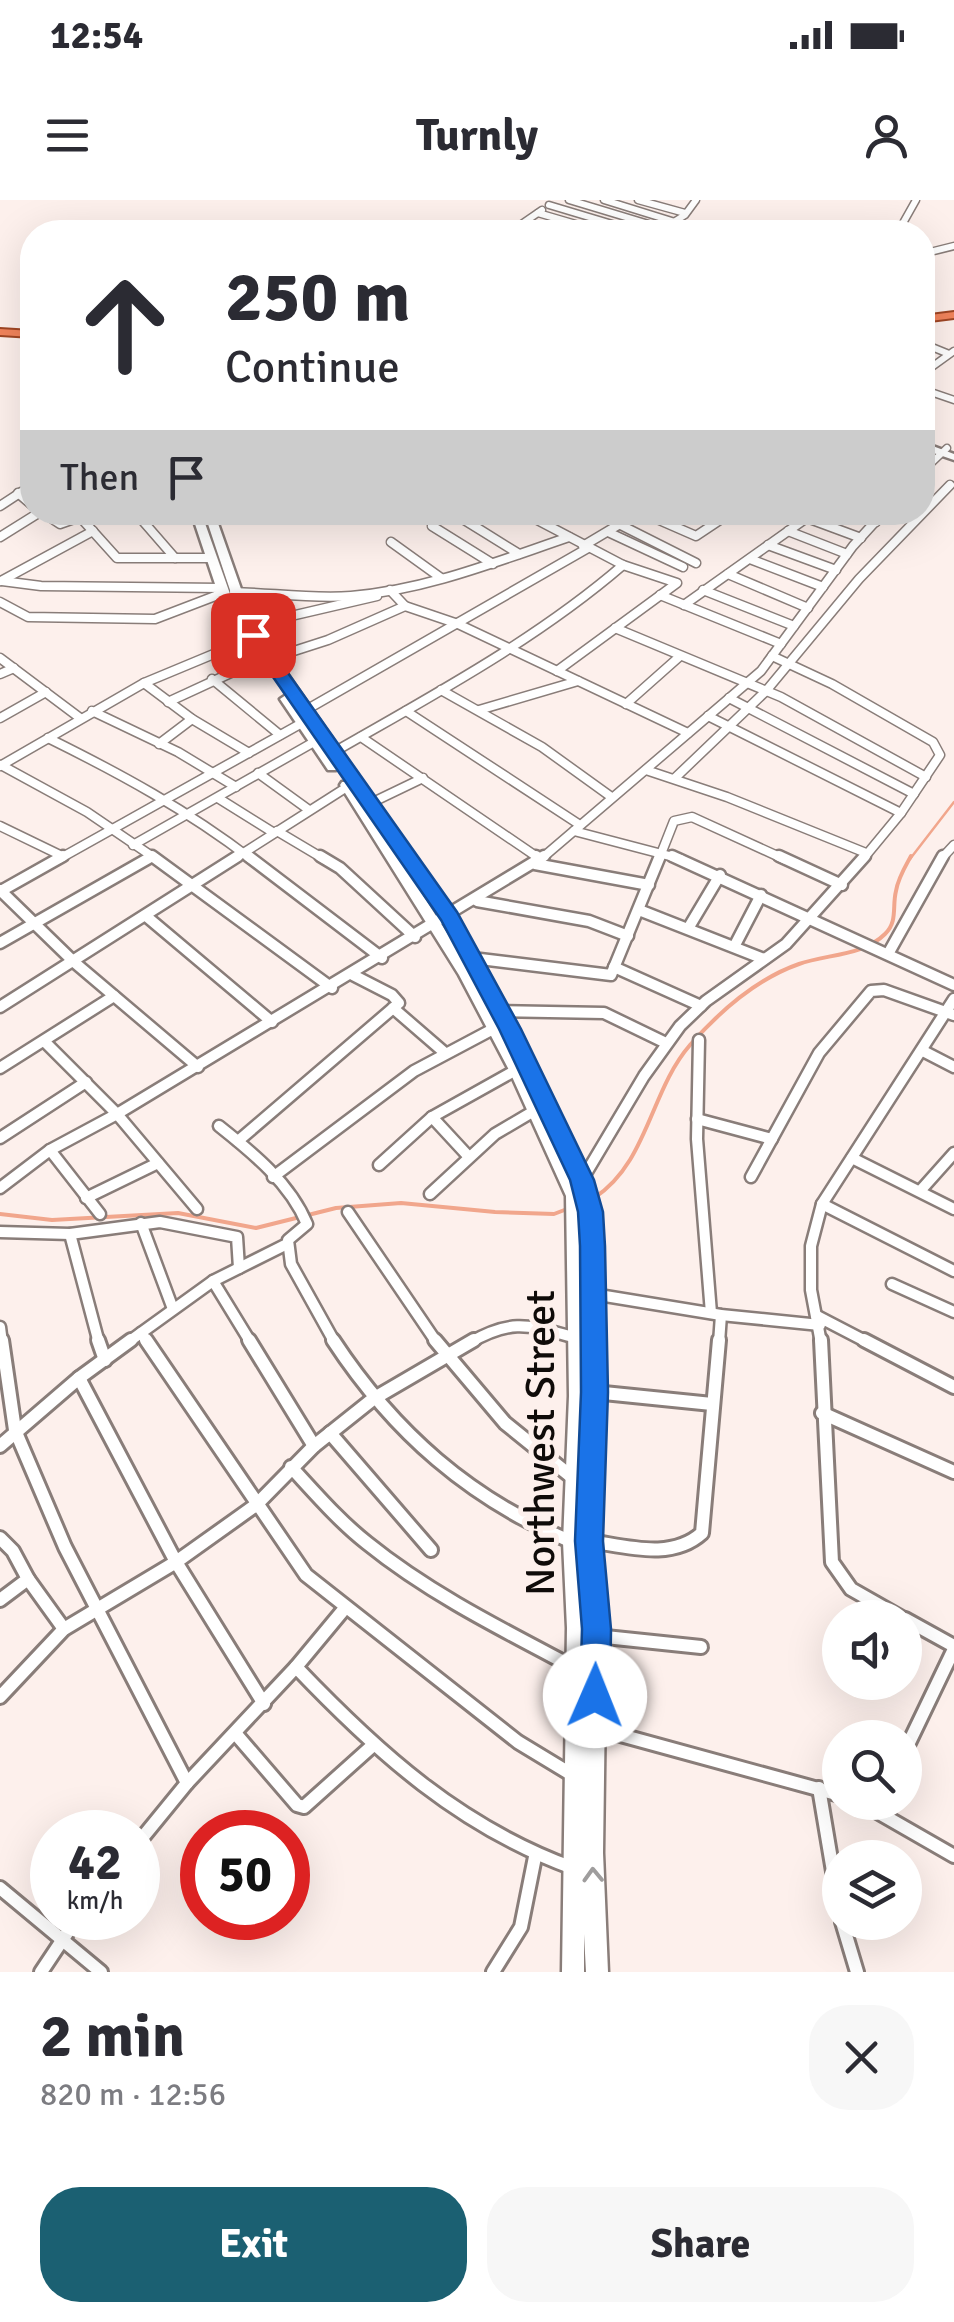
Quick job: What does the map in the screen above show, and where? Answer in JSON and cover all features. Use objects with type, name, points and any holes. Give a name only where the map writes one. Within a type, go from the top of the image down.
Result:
[{"type":"main road","points":[[200,525],[210,558],[246,634],[371,803],[443,921],[534,1111],[582,1200]]},
{"type":"main road","points":[[212,525],[226,591]]},
{"type":"main road","points":[[304,716],[314,742],[472,958],[500,1011],[582,1200]]},
{"type":"main road","name":"Northwest Street","points":[[573,1972],[581,1542],[594,1392],[593,1294],[582,1200]]},
{"type":"main road","name":"Northwest Street","points":[[582,1200],[573,1478],[596,1636],[592,1852],[597,1972]]},
{"type":"street","points":[[528,220],[556,200]]},
{"type":"street","points":[[569,200],[630,220]]},
{"type":"street","points":[[604,200],[669,220]]},
{"type":"street","points":[[607,220],[639,200],[686,213]]},
{"type":"street","points":[[677,220],[696,200]]},
{"type":"street","points":[[549,205],[598,220]]},
{"type":"street","points":[[538,213],[558,220]]},
{"type":"street","points":[[935,501],[950,486]]},
{"type":"street","points":[[0,506],[18,494]]},
{"type":"street","points":[[89,525],[117,558],[210,558]]},
{"type":"street","points":[[146,525],[175,558]]},
{"type":"street","points":[[472,525],[519,554]]},
{"type":"street","points":[[546,525],[624,565],[677,582],[556,671]]},
{"type":"street","points":[[198,1066],[74,962],[1,890],[250,753],[618,525]]},
{"type":"street","points":[[621,525],[696,562]]},
{"type":"street","points":[[670,525],[696,536],[712,525]]},
{"type":"street","points":[[684,605],[797,525]]},
{"type":"street","points":[[832,525],[860,538]]},
{"type":"street","points":[[0,1188],[50,1150],[332,988],[538,862],[610,796],[746,684],[873,525]]},
{"type":"street","points":[[675,778],[766,691],[859,579],[912,525]]},
{"type":"street","points":[[432,526],[493,564]]},
{"type":"street","points":[[1,581],[94,530]]},
{"type":"street","points":[[788,531],[847,554]]},
{"type":"street","points":[[608,532],[683,567]]},
{"type":"street","points":[[1,581],[370,600],[386,591],[493,564],[569,537]]},
{"type":"street","points":[[391,542],[442,578]]},
{"type":"street","points":[[768,545],[836,570]]},
{"type":"street","points":[[750,559],[823,587]]},
{"type":"street","points":[[334,752],[442,690],[589,594],[624,565]]},
{"type":"street","points":[[728,574],[808,608]]},
{"type":"street","points":[[703,590],[794,626]]},
{"type":"street","points":[[0,602],[28,617],[155,619],[226,591]]},
{"type":"street","points":[[386,591],[405,606],[458,624],[688,733]]},
{"type":"street","points":[[660,595],[781,644]]},
{"type":"street","points":[[0,766],[144,682],[246,634],[341,601]]},
{"type":"street","points":[[168,702],[212,679],[328,640],[405,606]]},
{"type":"street","points":[[616,628],[766,691],[926,777]]},
{"type":"street","points":[[582,1200],[666,1044],[701,1006],[812,919],[901,813],[941,751],[933,742],[792,663],[772,656]]},
{"type":"street","points":[[626,704],[679,657]]},
{"type":"street","points":[[0,658],[80,718]]},
{"type":"street","points":[[0,674],[14,668]]},
{"type":"street","points":[[212,679],[280,735]]},
{"type":"street","points":[[478,710],[520,701],[578,681]]},
{"type":"street","points":[[144,682],[192,719],[250,753]]},
{"type":"street","points":[[442,690],[542,748],[610,796]]},
{"type":"street","points":[[0,718],[46,692]]},
{"type":"street","points":[[729,698],[914,794]]},
{"type":"street","points":[[92,711],[236,787]]},
{"type":"street","points":[[406,711],[577,828],[630,848],[664,852],[720,875],[954,986]]},
{"type":"street","points":[[708,716],[901,813]]},
{"type":"street","points":[[159,744],[192,719]]},
{"type":"street","points":[[361,737],[538,862],[649,885]]},
{"type":"street","points":[[48,738],[192,814],[382,958]]},
{"type":"street","points":[[133,845],[314,742]]},
{"type":"street","points":[[0,766],[115,830],[150,858],[220,902],[332,988]]},
{"type":"street","points":[[646,770],[866,852]]},
{"type":"street","points":[[258,773],[309,810]]},
{"type":"street","points":[[371,803],[423,778]]},
{"type":"street","points":[[0,1006],[347,787]]},
{"type":"street","points":[[218,798],[340,868],[415,938]]},
{"type":"street","points":[[472,958],[611,974],[674,821],[692,816],[842,885]]},
{"type":"street","points":[[0,826],[62,856]]},
{"type":"street","points":[[888,954],[909,921],[931,872],[954,845]]},
{"type":"street","points":[[0,943],[150,858]]},
{"type":"street","points":[[690,927],[720,875]]},
{"type":"street","points":[[735,945],[761,894]]},
{"type":"street","points":[[476,900],[589,921],[628,936]]},
{"type":"street","points":[[639,910],[764,959]]},
{"type":"street","points":[[146,916],[272,1022]]},
{"type":"street","points":[[614,966],[701,1006]]},
{"type":"street","points":[[238,1140],[399,1002],[353,975]]},
{"type":"street","points":[[752,1177],[816,1062],[850,1011],[870,991],[884,990],[950,1013]]},
{"type":"street","points":[[0,1068],[114,996]]},
{"type":"street","points":[[871,1600],[845,1586],[836,1576],[818,1321],[810,1290],[811,1246],[822,1204],[950,1013],[954,999]]},
{"type":"street","points":[[392,1008],[446,1053]]},
{"type":"street","points":[[500,1011],[604,1013],[666,1044]]},
{"type":"street","points":[[273,1176],[414,1071],[495,1028]]},
{"type":"street","points":[[285,1245],[309,1300],[374,1399],[407,1436],[484,1497],[541,1532],[581,1542],[674,1550],[695,1542],[702,1534],[716,1314],[700,1198],[699,1040]]},
{"type":"street","points":[[44,1041],[117,1114],[197,1209]]},
{"type":"street","points":[[922,1051],[954,1067]]},
{"type":"street","points":[[379,1164],[432,1117],[516,1070]]},
{"type":"street","points":[[0,1138],[86,1082]]},
{"type":"street","points":[[430,1194],[495,1134],[534,1111]]},
{"type":"street","points":[[432,1117],[469,1158]]},
{"type":"street","points":[[698,1119],[772,1139]]},
{"type":"street","points":[[0,1446],[79,1378],[173,1309],[213,1281],[285,1245],[305,1228],[305,1216],[273,1176],[219,1126]]},
{"type":"street","points":[[50,1150],[100,1214]]},
{"type":"street","points":[[852,1158],[954,1209]]},
{"type":"street","points":[[922,1190],[953,1159]]},
{"type":"street","points":[[86,1198],[158,1163]]},
{"type":"street","points":[[822,1204],[954,1270]]},
{"type":"street","points":[[348,1212],[445,1355],[528,1446],[573,1478]]},
{"type":"street","points":[[0,1232],[70,1234],[141,1223],[172,1223],[233,1234],[239,1268]]},
{"type":"street","points":[[141,1223],[173,1309]]},
{"type":"street","points":[[70,1234],[84,1297],[105,1360]]},
{"type":"street","points":[[213,1281],[314,1446]]},
{"type":"street","points":[[892,1284],[953,1309]]},
{"type":"street","points":[[593,1294],[716,1314],[818,1321],[954,1387]]},
{"type":"street","points":[[0,1697],[64,1629],[176,1562],[256,1505],[314,1446],[374,1399],[445,1355],[506,1324],[519,1323],[578,1338]]},
{"type":"street","points":[[0,1327],[15,1430],[95,1609],[187,1783]]},
{"type":"street","points":[[141,1333],[293,1560],[345,1608],[518,1742],[575,1776]]},
{"type":"street","points":[[79,1378],[176,1562],[264,1704]]},
{"type":"street","points":[[594,1392],[712,1404]]},
{"type":"street","points":[[822,1413],[954,1472]]},
{"type":"street","points":[[330,1433],[431,1550]]},
{"type":"street","points":[[291,1468],[376,1550],[513,1635],[577,1669]]},
{"type":"street","points":[[0,1538],[13,1551],[64,1629]]},
{"type":"street","points":[[0,1600],[28,1579]]},
{"type":"street","points":[[160,1816],[264,1704],[345,1608]]},
{"type":"street","points":[[920,1720],[954,1648],[922,1629]]},
{"type":"street","points":[[596,1636],[701,1648]]},
{"type":"street","points":[[296,1667],[371,1746],[494,1838],[572,1868]]},
{"type":"street","points":[[594,1728],[822,1789]]},
{"type":"street","points":[[235,1734],[298,1805],[304,1806],[371,1746]]},
{"type":"street","points":[[819,1788],[828,1840]]},
{"type":"street","points":[[900,1820],[954,1856]]},
{"type":"street","points":[[493,1972],[521,1926],[535,1856]]},
{"type":"street","points":[[0,1888],[30,1912]]},
{"type":"street","points":[[41,1972],[58,1940]]},
{"type":"street","points":[[63,1940],[100,1972]]},
{"type":"street","points":[[847,1940],[857,1972]]},
{"type":"waterway","points":[[910,859],[954,802]]},
{"type":"waterway","points":[[594,1198],[626,1166],[677,1063],[726,1008],[783,970],[856,951],[885,934],[893,919],[898,882],[911,856]]},
{"type":"waterway","points":[[0,1214],[52,1220],[178,1213],[256,1228],[336,1208],[401,1203],[495,1212],[554,1214],[567,1209]]},
{"type":"route","points":[[253,635],[449,917],[510,1029],[582,1180],[590,1212],[592,1246],[594,1392],[589,1541],[596,1629],[595,1696]]}]
